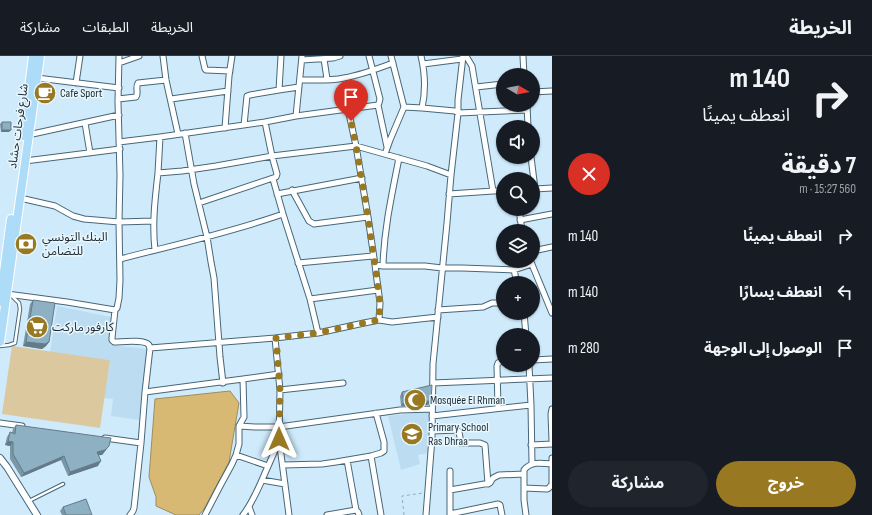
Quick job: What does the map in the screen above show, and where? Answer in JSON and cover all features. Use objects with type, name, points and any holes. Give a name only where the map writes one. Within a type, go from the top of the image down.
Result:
[{"type":"main road","name":"شارع فرحات حشاد","points":[[0,342],[8,294],[28,135],[37,78],[36,60]]},
{"type":"main road","name":"شارع فرحات حشاد","points":[[0,302],[4,248],[36,60]]},
{"type":"street","points":[[76,83],[80,56]]},
{"type":"street","points":[[119,56],[118,99],[120,149],[120,259],[119,298],[117,308],[114,310],[112,340],[114,342],[140,342],[148,345],[150,348],[219,343],[318,333],[379,320],[392,322],[438,317]]},
{"type":"street","points":[[119,63],[139,56]]},
{"type":"street","points":[[163,56],[166,80],[178,134]]},
{"type":"street","points":[[202,56],[206,70],[230,71]]},
{"type":"street","points":[[225,128],[232,56]]},
{"type":"street","points":[[280,56],[280,90]]},
{"type":"street","points":[[296,116],[302,58],[324,59],[340,56]]},
{"type":"street","points":[[368,56],[380,99],[380,103],[378,105],[387,148]]},
{"type":"street","points":[[385,154],[404,107],[391,56]]},
{"type":"street","points":[[421,56],[425,85],[422,108]]},
{"type":"street","points":[[523,56],[524,68]]},
{"type":"street","points":[[423,64],[464,57]]},
{"type":"street","points":[[449,194],[493,191],[472,66],[464,57]]},
{"type":"street","points":[[426,515],[432,431],[433,364],[458,113],[458,100],[464,57]]},
{"type":"street","points":[[324,59],[327,79]]},
{"type":"street","points":[[300,80],[344,78],[392,63]]},
{"type":"street","points":[[37,78],[119,88]]},
{"type":"street","points":[[118,99],[136,97],[138,84],[166,80]]},
{"type":"street","points":[[476,87],[496,85]]},
{"type":"street","points":[[244,125],[247,96],[250,94],[299,87]]},
{"type":"street","points":[[170,99],[228,91]]},
{"type":"street","points":[[540,92],[552,91]]},
{"type":"street","points":[[119,142],[378,105]]},
{"type":"street","points":[[404,107],[455,111],[458,113],[496,111]]},
{"type":"street","points":[[348,109],[362,178],[368,217],[380,303],[379,320]]},
{"type":"street","points":[[28,135],[119,116]]},
{"type":"street","points":[[199,203],[276,177],[277,174],[265,122]]},
{"type":"street","points":[[85,123],[90,153]]},
{"type":"street","points":[[184,133],[207,237],[214,278],[223,382]]},
{"type":"street","points":[[155,250],[154,221],[160,137]]},
{"type":"street","points":[[158,173],[192,170],[272,156],[356,146],[427,166],[451,175]]},
{"type":"street","points":[[25,161],[120,149]]},
{"type":"street","points":[[383,266],[388,209],[399,158]]},
{"type":"street","points":[[277,194],[362,178]]},
{"type":"street","points":[[273,179],[310,299],[318,333]]},
{"type":"street","points":[[540,189],[552,188]]},
{"type":"street","points":[[292,190],[309,222],[314,224],[368,217]]},
{"type":"street","points":[[20,198],[55,206],[73,216],[84,219],[119,222],[154,221]]},
{"type":"street","points":[[120,259],[257,224],[283,214]]},
{"type":"street","points":[[520,220],[552,214]]},
{"type":"street","points":[[520,216],[521,224]]},
{"type":"street","points":[[540,250],[552,247]]},
{"type":"street","points":[[298,263],[373,256]]},
{"type":"street","points":[[375,265],[514,270],[518,268]]},
{"type":"street","points":[[514,270],[515,276]]},
{"type":"street","points":[[540,282],[550,303],[552,313]]},
{"type":"street","points":[[1,283],[8,294],[114,310]]},
{"type":"street","points":[[310,299],[378,290]]},
{"type":"street","points":[[438,310],[483,307],[496,303]]},
{"type":"street","points":[[276,338],[280,390],[279,439],[288,515]]},
{"type":"street","points":[[130,515],[134,508],[150,348]]},
{"type":"street","points":[[540,360],[552,360]]},
{"type":"street","points":[[497,372],[498,408]]},
{"type":"street","points":[[529,372],[532,464]]},
{"type":"street","points":[[145,392],[279,374]]},
{"type":"street","points":[[433,383],[552,378]]},
{"type":"street","points":[[205,515],[236,455],[239,444],[239,426],[244,417],[243,380]]},
{"type":"street","points":[[280,390],[343,383]]},
{"type":"street","points":[[432,416],[531,405]]},
{"type":"street","points":[[239,426],[255,428],[279,427],[400,410],[432,409]]},
{"type":"street","points":[[552,409],[552,441]]},
{"type":"street","points":[[283,465],[322,464],[381,453],[385,448],[376,413]]},
{"type":"street","points":[[0,423],[31,427]]},
{"type":"street","points":[[432,431],[457,430],[462,443],[480,443],[485,445],[488,484]]},
{"type":"street","points":[[102,438],[141,443]]},
{"type":"street","points":[[243,515],[249,507],[262,480],[279,439]]},
{"type":"street","points":[[531,445],[552,444]]},
{"type":"street","points":[[236,455],[268,466]]},
{"type":"street","points":[[371,456],[381,515]]},
{"type":"street","points":[[0,458],[37,515]]},
{"type":"street","points":[[524,488],[548,489],[552,487],[552,458]]},
{"type":"street","points":[[327,515],[358,513],[347,460]]},
{"type":"street","points":[[526,515],[524,470],[526,466],[532,464],[552,464]]},
{"type":"street","points":[[450,471],[450,514],[498,504],[500,505],[502,515]]},
{"type":"street","points":[[450,490],[490,484],[493,478],[499,475],[524,474]]},
{"type":"street","points":[[262,480],[285,484]]},
{"type":"street","points":[[249,507],[252,515]]},
{"type":"lane","points":[[0,346],[15,343],[20,309],[19,303],[8,294]]},
{"type":"lane","points":[[29,502],[63,484]]},
{"type":"path","points":[[404,515],[402,496],[428,493]]},
{"type":"shaded area","points":[[57,306],[111,317],[110,345],[147,349],[139,420],[111,416],[113,399],[104,398],[110,360],[50,352]]},
{"type":"shaded area","points":[[12,346],[110,360],[100,428],[2,414]]},
{"type":"shaded area","points":[[230,391],[239,403],[229,462],[204,509],[199,515],[176,515],[156,506],[156,497],[149,477],[155,399]]},
{"type":"shaded area","name":"Primary School Ras Dhraa","points":[[432,411],[433,452],[418,455],[420,464],[401,470],[388,416]]},
{"type":"building","points":[[2,122],[11,122],[11,130],[2,130]]},
{"type":"building","name":"كارفور ماركت","points":[[33,300],[55,303],[49,342],[45,344],[26,342]]},
{"type":"building","name":"Mosquée El Rhman","points":[[432,385],[431,401],[404,402],[402,392]]},
{"type":"building","points":[[16,425],[111,438],[109,446],[105,450],[97,452],[101,461],[70,472],[64,456],[24,473],[13,454],[13,442],[8,441],[10,432],[15,434]]},
{"type":"building","points":[[86,499],[92,515],[66,515],[63,507]]},
{"type":"place","name":"Cafe Sport","points":[[45,93]]},
{"type":"place","name":"البنك التونسي للتضامن","points":[[26,244]]},
{"type":"place","name":"كارفور ماركت","points":[[37,327]]},
{"type":"place","name":"Mosquée El Rhman","points":[[415,400]]},
{"type":"place","name":"Primary School Ras Dhraa","points":[[412,434]]},
{"type":"route","points":[[279,439],[280,390],[276,338],[318,333],[379,320],[380,303],[375,265],[351,121]]}]
